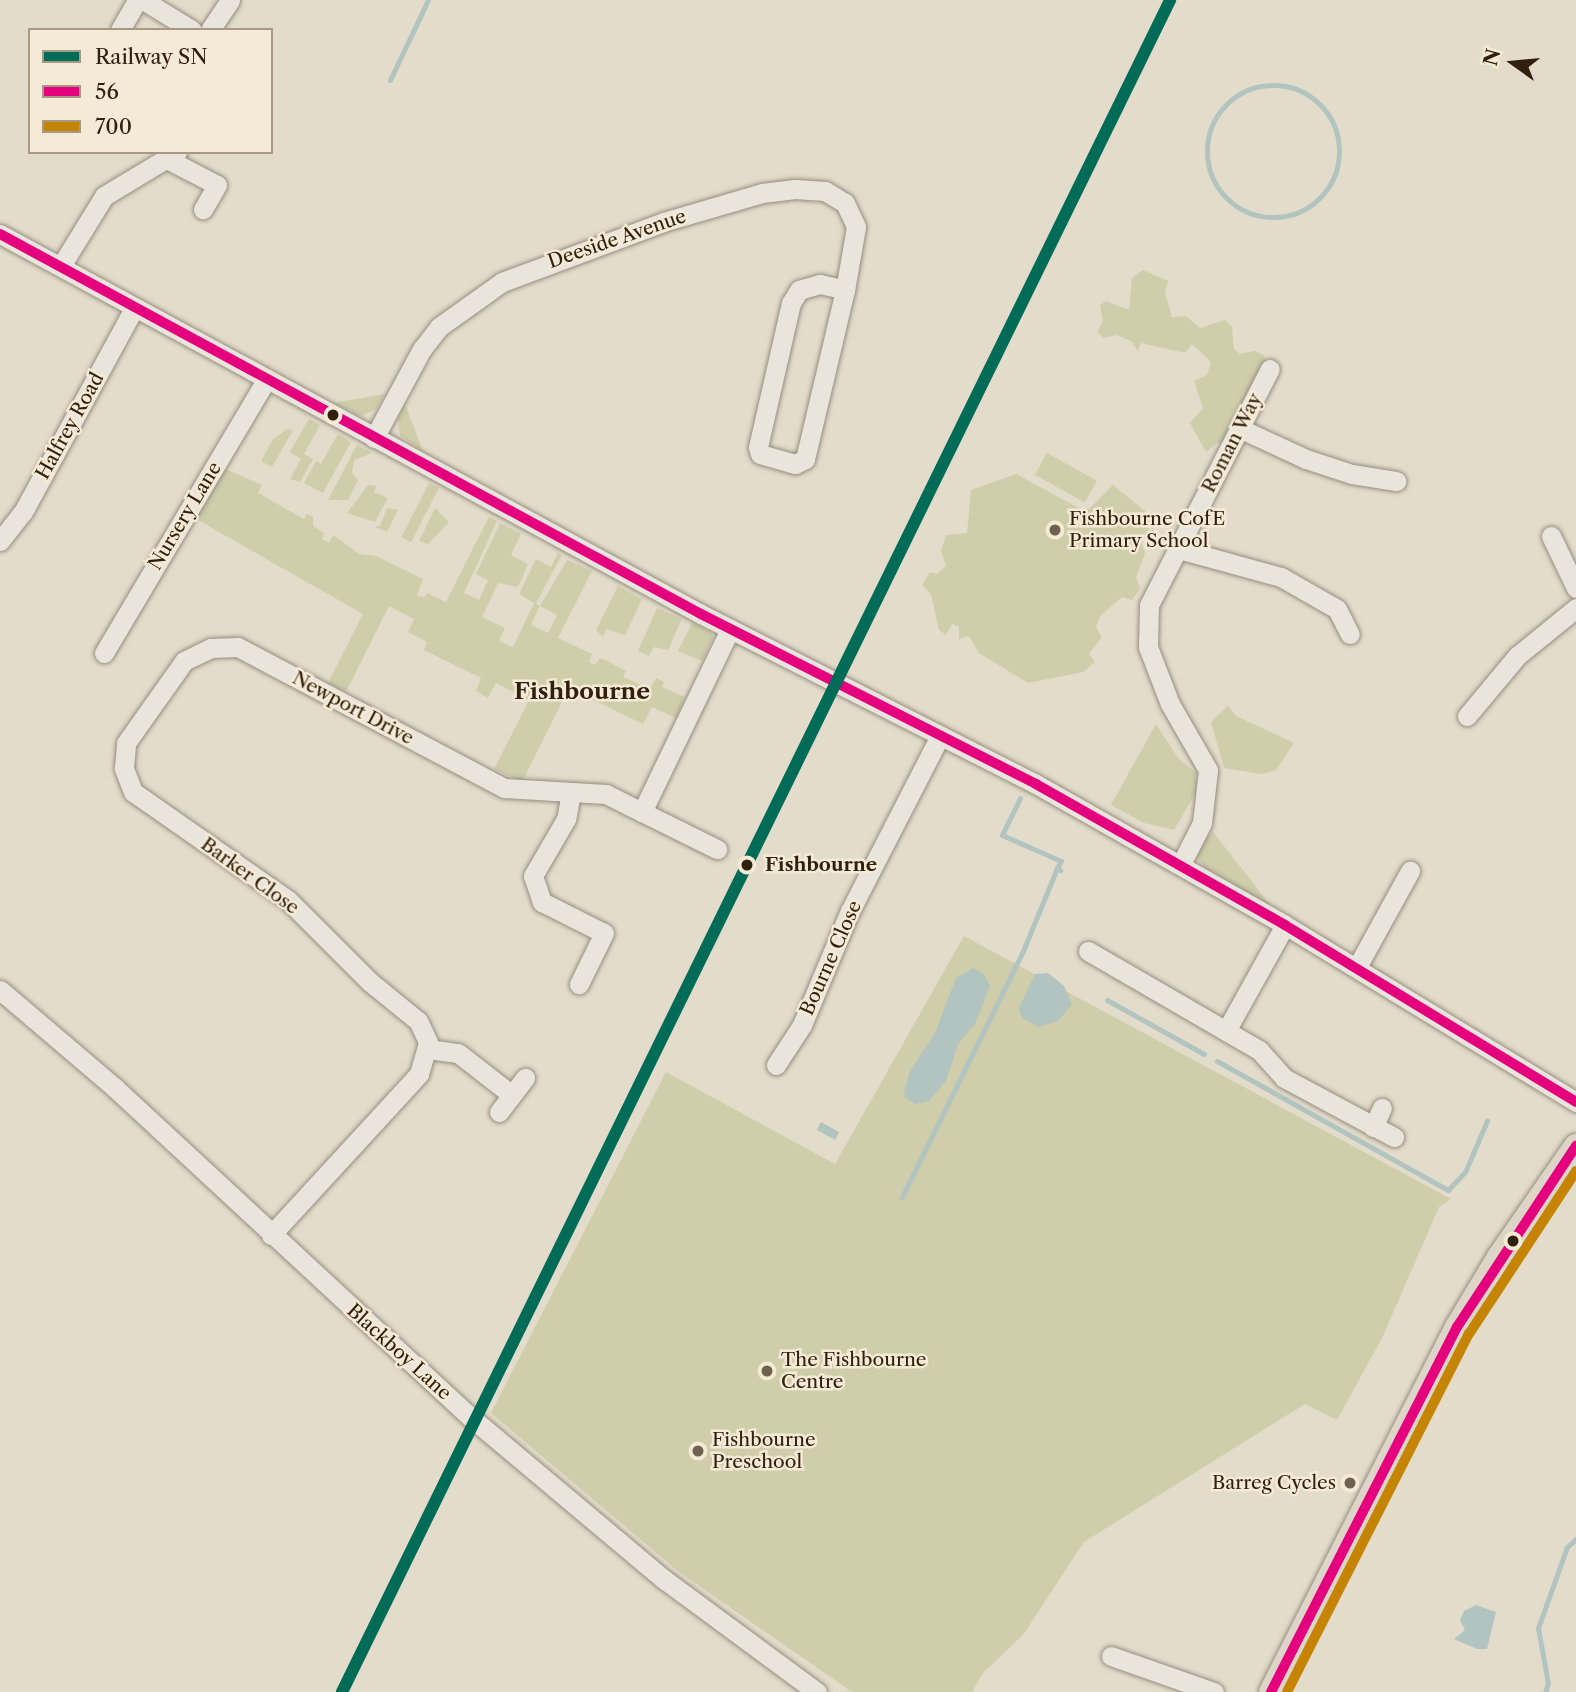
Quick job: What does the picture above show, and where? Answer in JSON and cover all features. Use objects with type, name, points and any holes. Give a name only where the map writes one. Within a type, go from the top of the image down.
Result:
[{"type":"main road","points":[[1271,1692],[1457,1327],[1499,1257],[1576,1146]]},
{"type":"street","points":[[121,28],[137,0]]},
{"type":"street","points":[[143,0],[189,28]]},
{"type":"street","points":[[211,28],[230,0]]},
{"type":"street","points":[[61,267],[104,196],[172,156],[218,184],[203,209]]},
{"type":"street","name":"Deeside Avenue","points":[[374,438],[422,349],[465,306],[529,269],[663,222],[762,193],[825,191],[845,203],[856,227],[845,290],[805,459],[795,464],[760,454],[792,303],[799,290],[820,285],[845,290]]},
{"type":"street","points":[[0,234],[730,629],[940,736],[1181,864],[1357,967],[1576,1102]]},
{"type":"street","name":"Halfrey Road","points":[[0,541],[23,512],[134,308]]},
{"type":"street","name":"Roman Way","points":[[1181,864],[1202,823],[1208,795],[1208,770],[1170,704],[1148,647],[1145,625],[1149,605],[1270,369]]},
{"type":"street","name":"Nursery Lane","points":[[104,653],[267,379]]},
{"type":"street","points":[[1239,428],[1306,459],[1352,474],[1396,481]]},
{"type":"street","points":[[1551,536],[1576,589]]},
{"type":"street","points":[[1179,549],[1281,577],[1337,610],[1350,634]]},
{"type":"street","points":[[1467,716],[1517,656],[1576,608]]},
{"type":"street","points":[[642,812],[730,629]]},
{"type":"street","name":"Newport Drive","points":[[124,768],[126,743],[184,661],[223,645],[238,647],[504,788],[606,794],[717,849]]},
{"type":"street","name":"Bourne Close","points":[[776,1065],[802,1025],[850,911],[940,736]]},
{"type":"street","name":"Barker Close","points":[[124,768],[139,798],[288,900],[370,982],[418,1021],[428,1049]]},
{"type":"street","points":[[570,792],[572,805],[566,819],[533,876],[542,902],[604,933],[579,984]]},
{"type":"street","points":[[1357,967],[1410,871]]},
{"type":"street","points":[[1226,1031],[1285,925]]},
{"type":"street","points":[[1088,951],[1259,1050],[1284,1078],[1394,1138]]},
{"type":"street","name":"Blackboy Lane","points":[[0,990],[115,1088],[271,1235],[469,1415],[654,1571],[817,1692]]},
{"type":"street","points":[[271,1235],[419,1074],[428,1049],[458,1053],[512,1095]]},
{"type":"street","points":[[499,1112],[525,1078]]},
{"type":"street","points":[[1373,1127],[1382,1108]]},
{"type":"street","points":[[1111,1656],[1214,1692]]},
{"type":"shaded area","points":[[1143,270],[1168,281],[1165,293],[1172,317],[1186,316],[1200,328],[1225,320],[1232,327],[1234,349],[1240,354],[1255,351],[1264,355],[1272,373],[1223,445],[1217,443],[1206,452],[1190,423],[1203,408],[1194,381],[1207,375],[1211,362],[1192,344],[1185,353],[1141,343],[1138,351],[1131,341],[1116,335],[1104,338],[1097,332],[1103,321],[1100,305],[1106,301],[1129,310],[1132,278]]},
{"type":"shaded area","points":[[385,394],[376,409],[361,416],[333,403]]},
{"type":"shaded area","points":[[405,404],[423,451],[400,436],[398,418]]},
{"type":"shaded area","points":[[309,419],[320,425],[304,454],[313,459],[300,482],[290,479],[301,459],[290,452]]},
{"type":"shaded area","points":[[287,429],[293,430],[272,467],[261,461],[273,439]]},
{"type":"shaded area","points":[[338,434],[351,442],[323,493],[304,483],[316,461],[321,464]]},
{"type":"shaded area","points":[[357,445],[372,453],[354,460],[352,473],[358,480],[348,500],[328,500]]},
{"type":"shaded area","points":[[1047,453],[1097,481],[1085,502],[1035,475]]},
{"type":"shaded area","points":[[221,467],[262,485],[258,493],[304,519],[307,514],[313,517],[313,526],[324,533],[322,539],[329,543],[333,535],[359,554],[376,556],[423,579],[417,595],[424,598],[427,593],[446,602],[489,517],[497,521],[464,593],[479,600],[488,580],[476,574],[500,523],[521,534],[511,555],[528,564],[518,587],[498,583],[482,617],[505,628],[499,641],[513,647],[534,603],[519,594],[536,559],[551,567],[558,553],[562,555],[536,603],[540,606],[567,560],[592,571],[558,638],[592,654],[589,662],[595,665],[600,658],[626,671],[623,677],[650,689],[656,678],[664,682],[662,687],[685,697],[676,718],[652,707],[643,724],[569,688],[522,782],[494,769],[529,700],[496,683],[488,698],[476,691],[481,678],[424,650],[427,642],[408,632],[414,619],[389,606],[346,692],[328,683],[363,614],[191,516]],"holes":[[[540,606],[557,615],[548,633],[531,625]]]},
{"type":"shaded area","points":[[1016,474],[1086,512],[1113,485],[1156,520],[1140,540],[1145,553],[1136,577],[1140,589],[1132,600],[1122,597],[1100,616],[1096,627],[1102,637],[1089,654],[1095,662],[1083,672],[1028,683],[979,653],[969,636],[959,639],[959,627],[952,624],[946,635],[939,630],[931,594],[922,585],[930,572],[937,574],[946,566],[941,551],[946,535],[967,533],[971,490]]},
{"type":"shaded area","points":[[429,483],[439,488],[411,542],[401,537]]},
{"type":"shaded area","points":[[368,485],[377,486],[374,492],[388,498],[375,522],[347,513]]},
{"type":"shaded area","points":[[387,508],[398,510],[387,532],[375,527],[380,526]]},
{"type":"shaded area","points":[[435,508],[449,522],[428,544],[419,541]]},
{"type":"shaded area","points":[[618,586],[642,599],[625,635],[606,629],[603,637],[596,630]]},
{"type":"shaded area","points":[[657,608],[682,619],[668,650],[654,647],[649,656],[638,651]]},
{"type":"shaded area","points":[[692,623],[711,632],[713,638],[702,661],[678,651]]},
{"type":"shaded area","points":[[1228,706],[1236,716],[1294,743],[1276,770],[1262,774],[1224,768],[1211,722]]},
{"type":"shaded area","points":[[1156,724],[1178,758],[1196,773],[1196,792],[1174,830],[1144,823],[1111,805]]},
{"type":"shaded area","points":[[1213,832],[1271,906],[1204,867],[1197,857],[1199,845]]},
{"type":"shaded area","points":[[964,936],[1451,1199],[1439,1207],[1383,1336],[1337,1420],[1305,1404],[1084,1542],[1023,1635],[983,1673],[972,1692],[852,1692],[679,1572],[491,1413],[666,1072],[835,1164]]},
{"type":"shaded area","points":[[973,968],[984,974],[990,986],[975,1024],[958,1044],[946,1081],[929,1101],[915,1104],[903,1096],[910,1071],[935,1033],[956,978]]},
{"type":"shaded area","points":[[1048,973],[1064,986],[1072,1004],[1058,1021],[1038,1027],[1022,1017],[1019,1008],[1035,974]]},
{"type":"shaded area","points":[[821,1122],[839,1132],[835,1140],[817,1130]]},
{"type":"shaded area","points":[[1476,1605],[1496,1612],[1487,1649],[1477,1649],[1454,1639],[1465,1630],[1460,1620],[1464,1611]]},
{"type":"waterway","points":[[390,80],[428,0]]},
{"type":"waterway","points":[[1273,85],[1298,90],[1320,104],[1334,126],[1339,151],[1334,176],[1320,198],[1298,212],[1273,217],[1248,212],[1226,198],[1212,176],[1207,151],[1212,126],[1226,104],[1248,90],[1273,85]]},
{"type":"waterway","points":[[1020,798],[1002,835],[1061,861],[1057,868]]},
{"type":"waterway","points":[[902,1197],[1023,951],[1057,868],[1060,870]]},
{"type":"waterway","points":[[1107,1000],[1204,1054]]},
{"type":"waterway","points":[[1217,1061],[1448,1190],[1465,1172],[1487,1121]]},
{"type":"waterway","points":[[1545,1692],[1548,1683],[1538,1628],[1567,1547],[1576,1539]]},
{"type":"rail line","name":"SN","points":[[342,1692],[1170,0]]},
{"type":"transit line","name":"56","points":[[0,234],[701,614],[1036,784],[1285,925],[1576,1102]]},
{"type":"transit line","name":"56","points":[[1271,1692],[1457,1327],[1576,1146]]},
{"type":"transit line","name":"700","points":[[1287,1692],[1469,1334],[1576,1171]]},
{"type":"place","name":"Fishbourne CofE Primary School","points":[[1055,530]]},
{"type":"place","name":"Fishbourne","points":[[747,865]]},
{"type":"place","name":"The Fishbourne Centre","points":[[767,1371]]},
{"type":"place","name":"Fishbourne Preschool","points":[[698,1451]]},
{"type":"place","name":"Barreg Cycles","points":[[1350,1483]]},
{"type":"district","name":"Fishbourne","points":[[582,691]]}]
